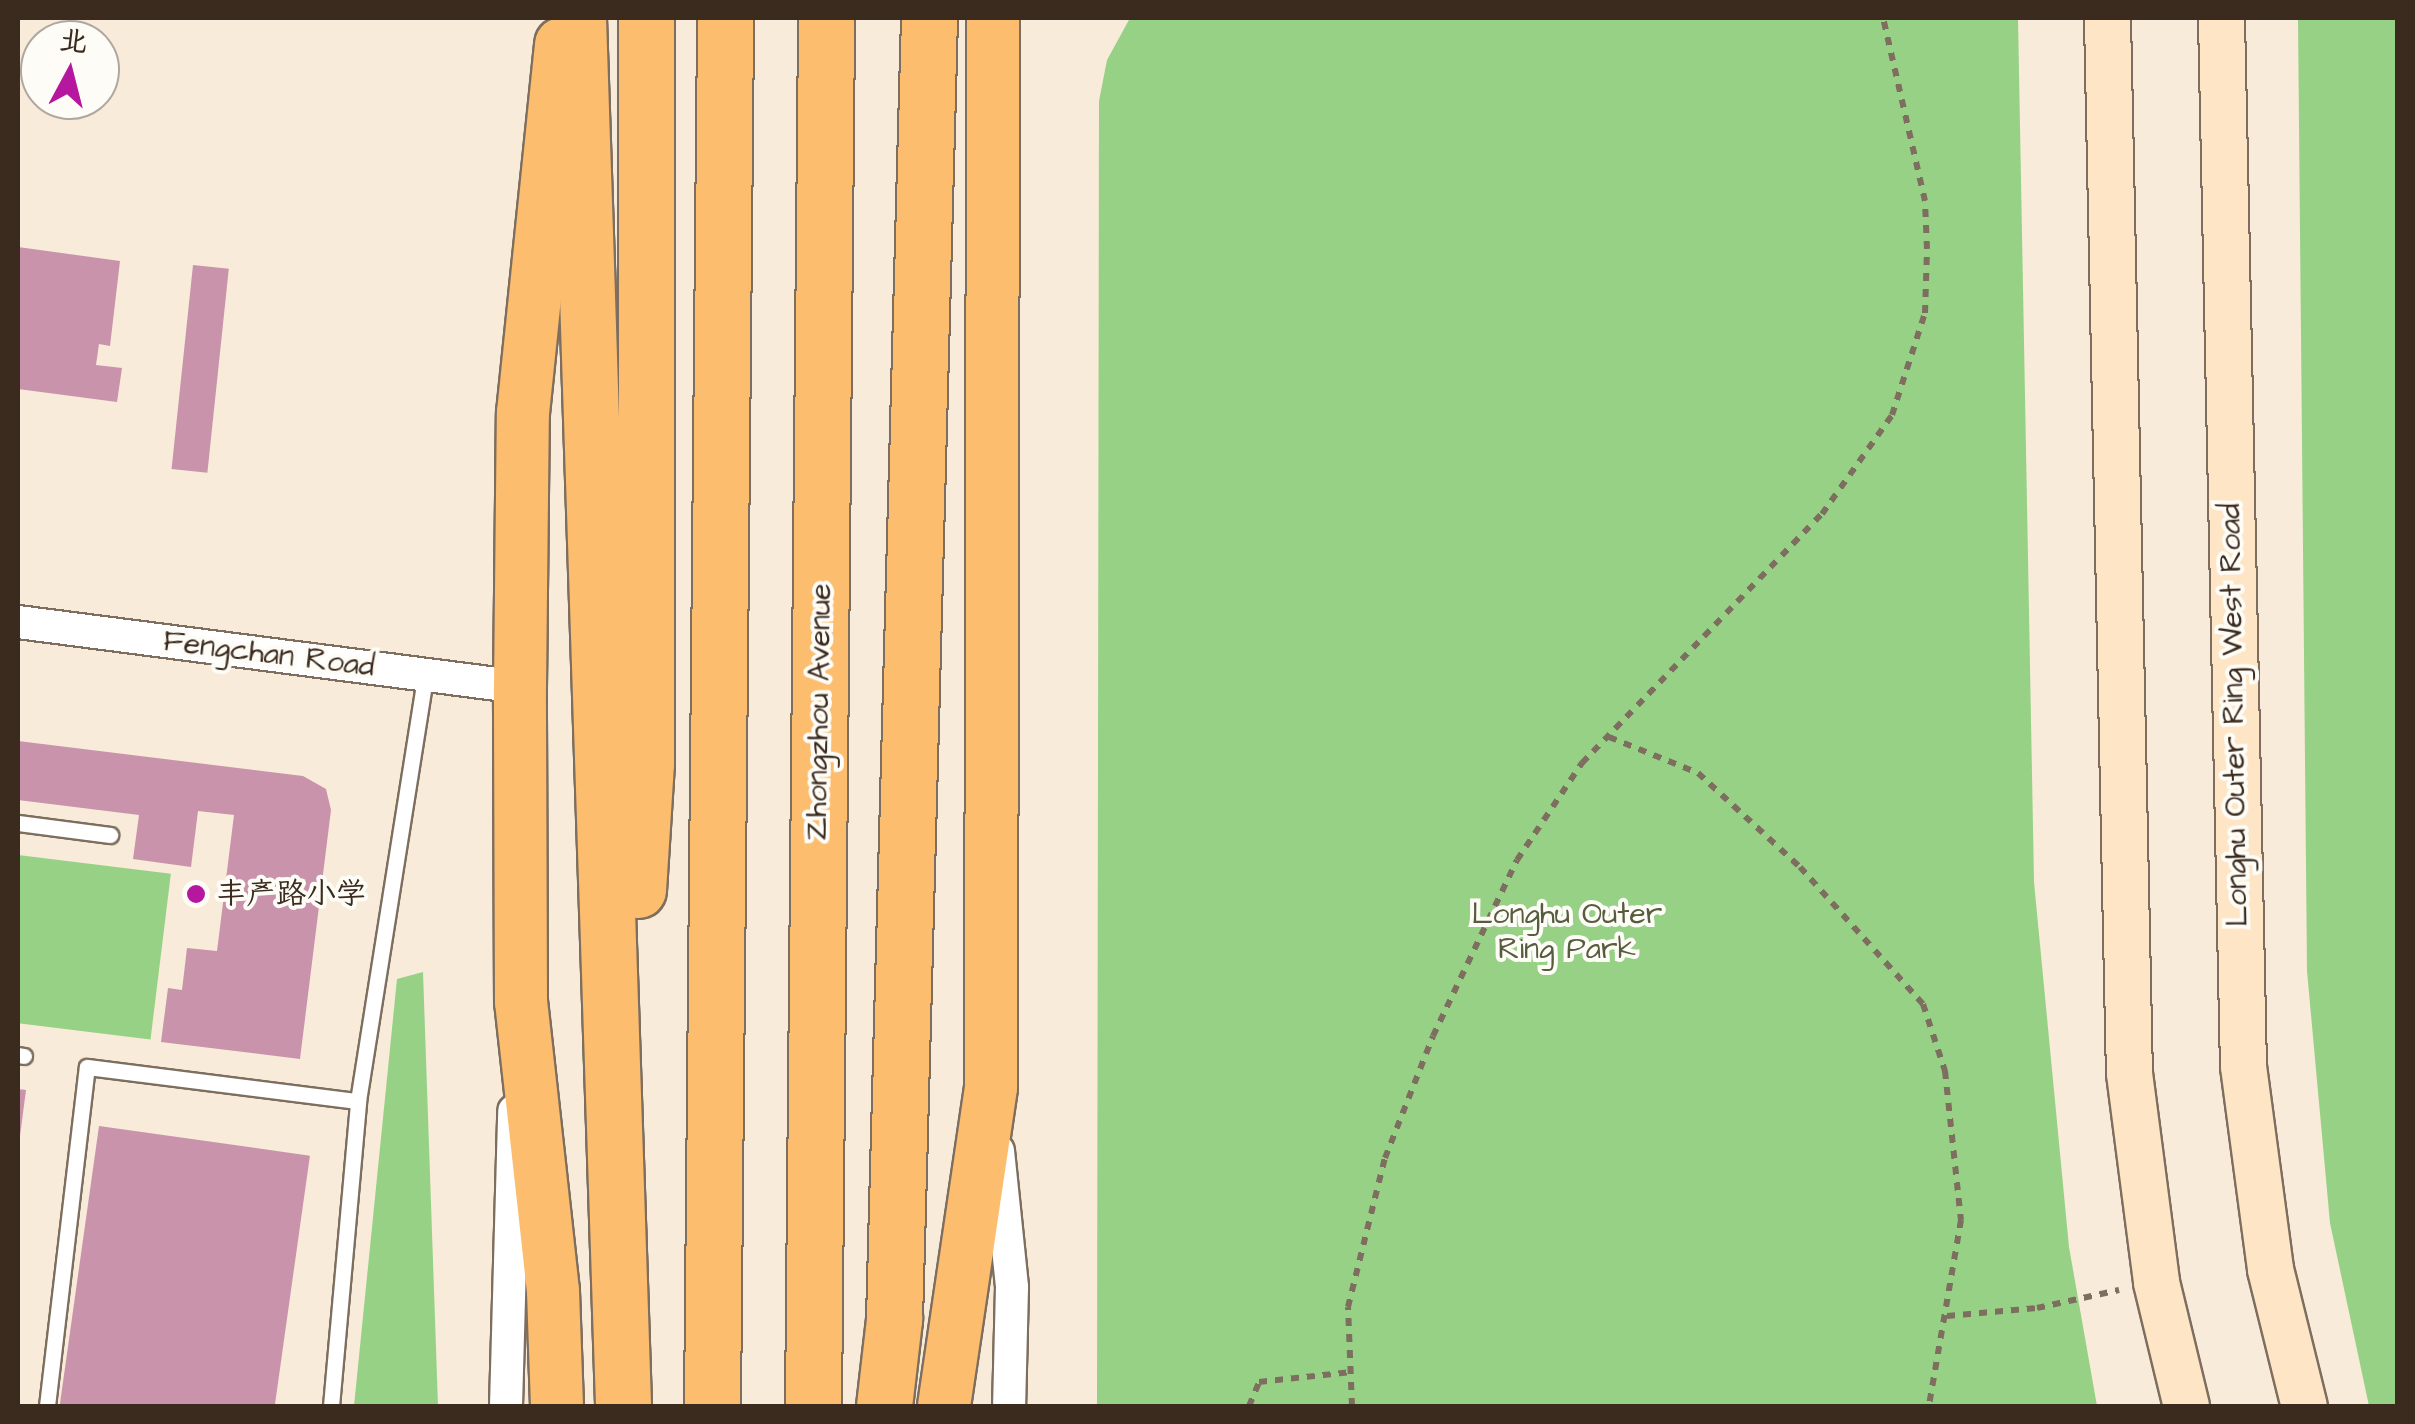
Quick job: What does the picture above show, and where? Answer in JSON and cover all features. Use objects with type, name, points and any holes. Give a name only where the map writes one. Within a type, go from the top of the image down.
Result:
[{"type":"highway","points":[[578,18],[624,1406]]},
{"type":"highway","points":[[617,1202],[646,763],[646,18]]},
{"type":"highway","points":[[712,1406],[725,18]]},
{"type":"highway","name":"Zhongzhou Avenue","points":[[813,1406],[826,18]]},
{"type":"highway","points":[[884,1406],[894,1319],[929,18]]},
{"type":"highway","points":[[926,141],[944,18]]},
{"type":"main road","points":[[557,1406],[554,1290],[521,1002],[520,686],[523,413],[564,18]]},
{"type":"main road","points":[[944,1406],[991,1086],[993,18]]},
{"type":"main road","points":[[2107,18],[2129,1073],[2156,1282],[2186,1406]]},
{"type":"main road","name":"Longhu Outer Ring West Road","points":[[2221,18],[2244,1066],[2270,1269],[2304,1406]]},
{"type":"street","name":"Fengchan Road","points":[[18,622],[520,686]]},
{"type":"street","points":[[506,1406],[506,1226],[521,1002]]},
{"type":"street","points":[[991,1086],[1012,1286],[1010,1406]]},
{"type":"lane","points":[[331,1406],[358,1101],[426,674]]},
{"type":"lane","points":[[18,824],[110,835]]},
{"type":"lane","points":[[47,1406],[86,1066],[358,1101]]},
{"type":"path","points":[[1352,1406],[1348,1307],[1355,1268],[1405,1105],[1518,860],[1582,763],[1822,514],[1892,415],[1925,313],[1926,249],[1924,202],[1883,18]]},
{"type":"path","points":[[1609,737],[1698,773],[1800,868],[1923,1004],[1945,1071],[1960,1178],[1947,1316],[1928,1406]]},
{"type":"path","points":[[1947,1316],[2037,1308],[2156,1282]]},
{"type":"path","points":[[1249,1406],[1259,1382],[1351,1372]]},
{"type":"green space","name":"Longhu Outer Ring Park","points":[[1130,18],[2018,18],[2034,882],[2069,1247],[2097,1406],[1097,1406],[1099,101],[1107,60]]},
{"type":"green space","points":[[2298,18],[2397,18],[2397,1406],[2369,1406],[2330,1223],[2307,971]]},
{"type":"green space","points":[[18,855],[171,874],[150,1040],[18,1023]]},
{"type":"green space","points":[[423,972],[438,1406],[354,1406],[397,979]]},
{"type":"building","points":[[18,247],[120,261],[110,346],[99,344],[96,365],[122,368],[117,402],[18,389]]},
{"type":"building","points":[[193,265],[229,269],[207,473],[172,469]]},
{"type":"building","points":[[18,741],[303,776],[326,789],[331,810],[300,1059],[161,1042],[168,988],[182,990],[187,948],[217,951],[234,815],[198,811],[191,867],[133,859],[139,815],[18,800]]},
{"type":"building","points":[[18,1089],[26,1090],[20,1136],[18,1135]]},
{"type":"building","points":[[99,1126],[310,1156],[275,1406],[60,1405]]},
{"type":"place","name":"丰产路小学","points":[[196,894]]}]
